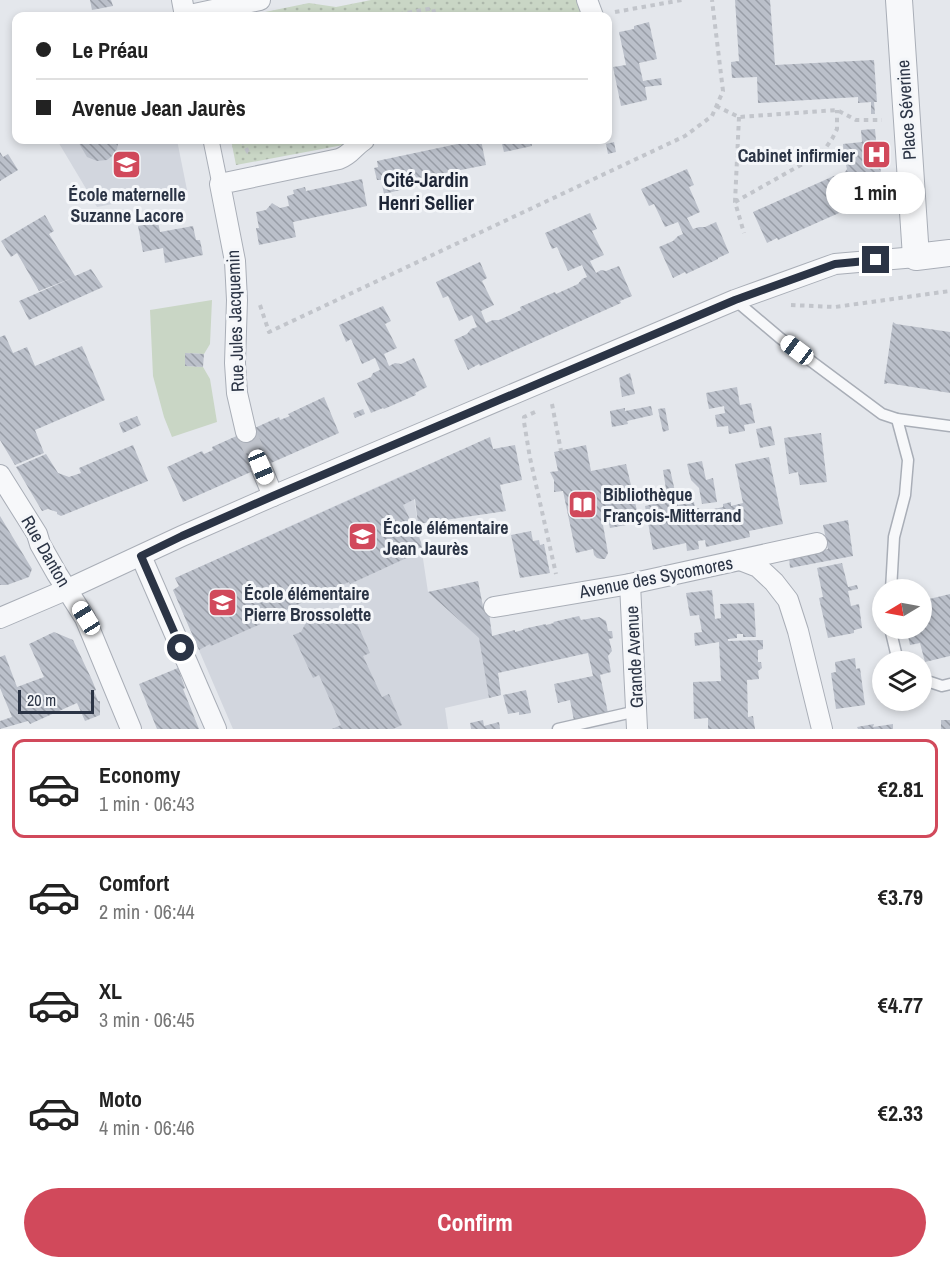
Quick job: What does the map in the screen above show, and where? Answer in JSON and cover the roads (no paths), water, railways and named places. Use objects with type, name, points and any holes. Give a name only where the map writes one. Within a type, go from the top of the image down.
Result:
[{"type":"street","points":[[204,12],[260,0]]},
{"type":"street","name":"Place Séverine","points":[[899,0],[916,257]]},
{"type":"street","name":"Rue Jules Jacquemin","points":[[212,144],[235,261],[237,300],[235,363],[237,393],[246,432]]},
{"type":"street","points":[[220,184],[339,159],[349,155],[360,144]]},
{"type":"street","points":[[0,618],[273,496],[735,300],[835,264],[950,253]]},
{"type":"street","points":[[261,467],[273,496]]},
{"type":"street","name":"Rue Danton","points":[[0,475],[37,534],[57,574],[86,618],[131,729]]},
{"type":"street","name":"Avenue des Sycomores","points":[[494,607],[630,584],[817,543]]},
{"type":"street","points":[[141,556],[216,729]]},
{"type":"street","points":[[740,560],[758,567],[788,600],[822,729]]},
{"type":"street","name":"Grande Avenue","points":[[630,584],[637,720]]},
{"type":"lane","points":[[735,300],[780,338],[882,414],[897,419],[950,426]]},
{"type":"lane","points":[[892,579],[894,537],[905,495],[908,460],[897,419]]},
{"type":"lane","points":[[932,683],[942,686],[950,684]]},
{"type":"lane","points":[[558,729],[637,720]]},
{"type":"tunnel","points":[[246,432],[261,467]]},
{"type":"place","name":"Cabinet infirmier","points":[[876,155]]},
{"type":"place","name":"École maternelle Suzanne Lacore","points":[[127,165]]},
{"type":"place","name":"Bibliothèque François-Mitterrand","points":[[582,504]]},
{"type":"place","name":"École élémentaire Jean Jaurès","points":[[362,537]]},
{"type":"place","name":"École élémentaire Pierre Brossolette","points":[[223,603]]},
{"type":"district","name":"Cité-Jardin Henri Sellier","points":[[426,190]]}]
